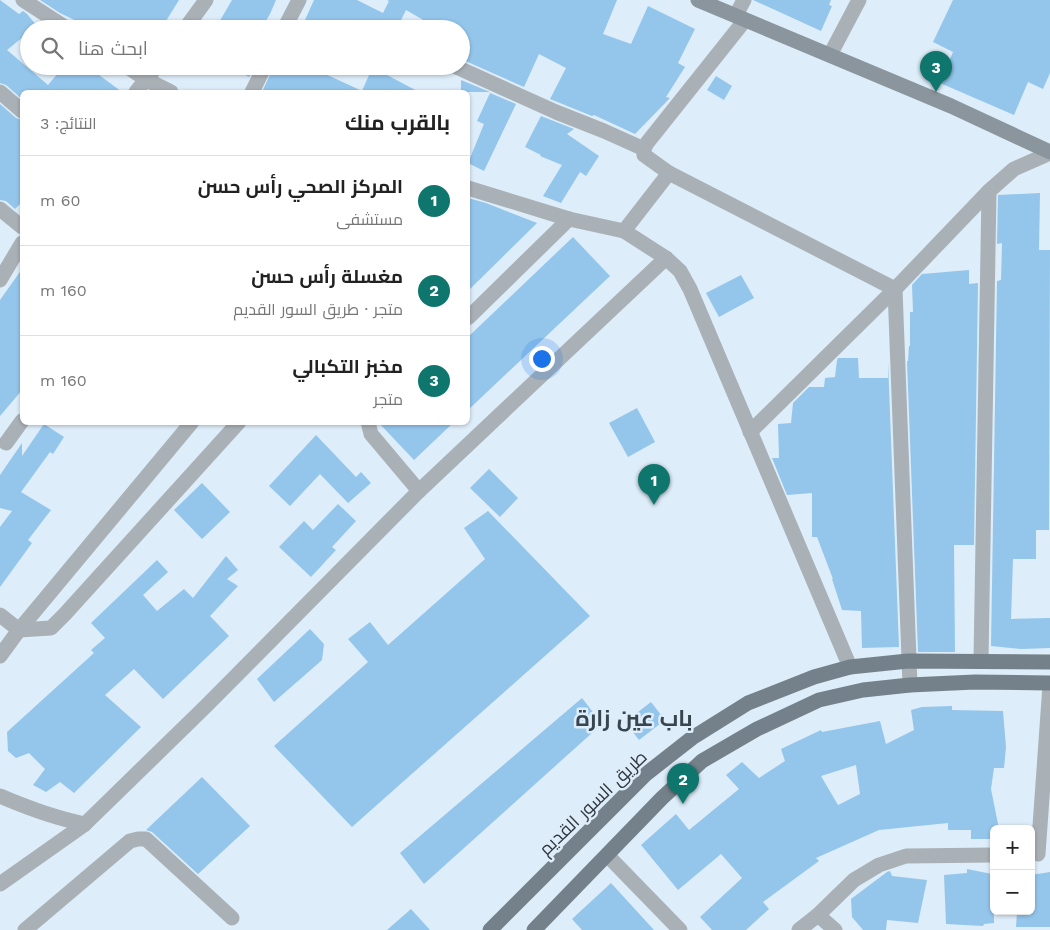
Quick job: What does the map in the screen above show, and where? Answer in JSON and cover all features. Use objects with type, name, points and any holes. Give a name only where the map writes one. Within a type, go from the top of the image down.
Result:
[{"type":"main road","name":"طريق السور القديم","points":[[490,930],[646,774],[692,738],[748,703],[814,677],[850,667],[908,661],[981,660],[1050,662]]},
{"type":"main road","points":[[814,677],[819,700]]},
{"type":"main road","points":[[534,930],[662,798],[702,761],[757,729],[819,700],[863,690],[910,685],[975,682],[1050,684]]},
{"type":"street","points":[[23,0],[54,20]]},
{"type":"street","points":[[192,20],[206,0]]},
{"type":"street","points":[[289,20],[299,0]]},
{"type":"street","points":[[698,0],[951,106],[1050,153]]},
{"type":"street","points":[[744,0],[741,18],[647,143],[644,155],[668,173],[895,289]]},
{"type":"street","points":[[830,55],[858,0]]},
{"type":"street","points":[[470,73],[644,149]]},
{"type":"street","points":[[140,75],[167,90]]},
{"type":"street","points":[[138,90],[151,75]]},
{"type":"street","points":[[253,90],[260,75]]},
{"type":"street","points":[[0,92],[20,109]]},
{"type":"street","points":[[750,432],[895,289],[989,191],[1014,169],[1050,153]]},
{"type":"street","points":[[624,231],[668,173]]},
{"type":"street","points":[[470,189],[569,220],[624,231],[666,258],[680,271],[690,289],[850,667]]},
{"type":"street","points":[[981,660],[989,191]]},
{"type":"street","points":[[0,209],[20,225]]},
{"type":"street","points":[[470,316],[569,220]]},
{"type":"street","points":[[0,280],[20,246]]},
{"type":"street","points":[[0,884],[84,824],[206,706],[419,491],[666,258]]},
{"type":"street","points":[[895,289],[910,685]]},
{"type":"street","points":[[6,443],[20,424]]},
{"type":"street","points":[[0,656],[184,425]]},
{"type":"street","points":[[0,614],[19,630],[51,628],[236,425]]},
{"type":"street","points":[[369,425],[371,434],[419,491]]},
{"type":"street","points":[[1040,854],[1050,684]]},
{"type":"street","points":[[0,796],[38,812],[84,824]]},
{"type":"street","points":[[25,930],[130,841],[138,839],[146,839],[232,918]]},
{"type":"street","points":[[607,855],[680,930]]},
{"type":"street","points":[[799,930],[818,915],[854,880],[879,865],[906,856],[990,855]]},
{"type":"street","points":[[818,915],[835,930]]},
{"type":"building","points":[[0,0],[19,14],[23,11],[32,20],[20,20],[20,39],[7,50],[20,61],[20,75],[36,75],[48,85],[56,75],[99,75],[119,90],[20,90],[20,97],[6,85],[0,83]]},
{"type":"building","points":[[40,0],[179,0],[167,20],[74,20]]},
{"type":"building","points":[[232,0],[276,0],[266,20],[220,20]]},
{"type":"building","points":[[314,0],[357,0],[383,13],[389,1],[387,0],[617,0],[603,34],[631,44],[648,6],[695,29],[678,63],[685,67],[666,97],[670,98],[635,134],[594,115],[592,116],[550,99],[566,68],[539,54],[524,87],[470,63],[470,20],[423,20],[406,10],[401,20],[305,20]]},
{"type":"building","points":[[753,0],[831,0],[829,5],[832,6],[821,31]]},
{"type":"building","points":[[953,0],[1050,0],[1050,73],[1043,89],[1028,82],[1014,115],[940,83],[953,52],[933,42]]},
{"type":"building","points":[[270,75],[327,75],[360,90],[263,90]]},
{"type":"building","points":[[369,75],[387,75],[415,90],[362,90]]},
{"type":"building","points":[[716,76],[732,86],[724,100],[707,90]]},
{"type":"building","points":[[461,80],[490,92],[470,92],[470,90],[461,90]]},
{"type":"building","points":[[490,93],[516,104],[484,171],[470,164],[470,158],[484,124],[477,121]]},
{"type":"building","points":[[0,104],[20,119],[20,204],[15,209],[6,201],[0,200]]},
{"type":"building","points":[[541,116],[574,129],[567,134],[599,156],[586,176],[580,172],[561,203],[543,196],[562,165],[540,156],[525,147]]},
{"type":"building","points":[[1040,193],[1039,250],[1050,250],[1049,530],[1036,530],[1036,559],[1013,559],[1011,619],[1050,618],[1050,648],[1021,649],[991,646],[997,281],[1001,280],[1002,243],[997,244],[998,195]]},
{"type":"building","points":[[470,199],[537,223],[470,289]]},
{"type":"building","points":[[573,237],[610,276],[470,408],[470,335]]},
{"type":"building","points":[[969,270],[969,284],[978,283],[974,545],[954,545],[955,652],[918,652],[907,361],[910,346],[910,312],[913,312],[912,285],[922,274]]},
{"type":"building","points":[[20,272],[20,392],[0,416],[0,300]]},
{"type":"building","points":[[741,275],[754,298],[719,317],[706,293]]},
{"type":"building","points":[[838,358],[858,358],[859,378],[888,378],[888,361],[899,647],[862,648],[861,611],[842,610],[833,579],[817,537],[812,537],[812,493],[787,495],[772,458],[779,458],[778,424],[791,423],[793,403],[809,387],[824,387],[825,378],[835,377]]},
{"type":"building","points":[[637,408],[655,442],[628,457],[609,423]]},
{"type":"building","points":[[43,425],[64,437],[53,454],[50,452],[21,492],[51,510],[28,540],[32,543],[0,587],[0,527],[12,511],[0,508],[0,475],[22,443],[22,456]]},
{"type":"building","points":[[381,425],[451,425],[414,460]]},
{"type":"building","points":[[316,435],[356,477],[361,472],[371,483],[348,503],[320,474],[290,506],[269,486]]},
{"type":"building","points":[[489,469],[518,498],[500,517],[470,488]]},
{"type":"building","points":[[202,483],[230,512],[202,539],[174,510]]},
{"type":"building","points":[[338,504],[356,521],[332,547],[336,550],[311,577],[279,547],[304,521],[313,530]]},
{"type":"building","points":[[488,511],[590,616],[352,827],[274,746],[368,662],[348,639],[370,622],[388,645],[485,559],[464,528]]},
{"type":"building","points":[[226,556],[238,570],[227,579],[238,586],[210,616],[229,636],[163,699],[134,669],[105,695],[141,727],[74,793],[60,782],[46,792],[33,785],[45,769],[29,753],[16,758],[8,751],[7,732],[94,653],[91,650],[105,638],[91,623],[157,560],[168,572],[143,595],[157,611],[184,589],[193,598]]},
{"type":"building","points":[[310,629],[324,644],[322,660],[274,702],[257,679]]},
{"type":"building","points":[[582,698],[602,724],[424,884],[400,853]]},
{"type":"building","points":[[651,702],[665,720],[639,740],[625,722]]},
{"type":"building","points":[[952,706],[952,710],[1003,711],[1006,747],[1004,768],[994,768],[991,789],[998,825],[990,825],[990,839],[971,839],[971,830],[948,830],[948,823],[879,830],[816,858],[819,861],[763,902],[769,909],[746,930],[712,930],[700,917],[742,878],[721,854],[678,890],[641,845],[676,814],[689,830],[739,789],[726,775],[742,762],[759,778],[785,761],[781,749],[821,730],[822,732],[880,721],[886,744],[914,730],[911,710],[922,707]],"holes":[[[856,765],[860,794],[838,805],[821,776]]]},
{"type":"building","points":[[202,777],[250,826],[198,874],[152,832],[146,830]]},
{"type":"building","points":[[967,869],[990,874],[990,915],[994,915],[994,923],[984,924],[983,926],[946,924],[944,875],[967,873]]},
{"type":"building","points":[[890,871],[892,876],[927,880],[918,923],[887,920],[886,930],[863,930],[852,917],[851,899]]},
{"type":"building","points":[[1050,872],[1050,927],[1016,927],[1017,915],[1035,915],[1035,874]]},
{"type":"building","points":[[611,883],[654,930],[582,930],[572,919]]},
{"type":"building","points":[[411,909],[430,930],[387,930]]},
{"type":"place","name":"مخبز التكبالي","points":[[936,92]]},
{"type":"place","name":"المركز الصحي رأس حسن","points":[[654,505]]},
{"type":"place","name":"مغسلة رأس حسن","points":[[683,804]]},
{"type":"district","name":"باب عين زارة","points":[[634,718]]}]
